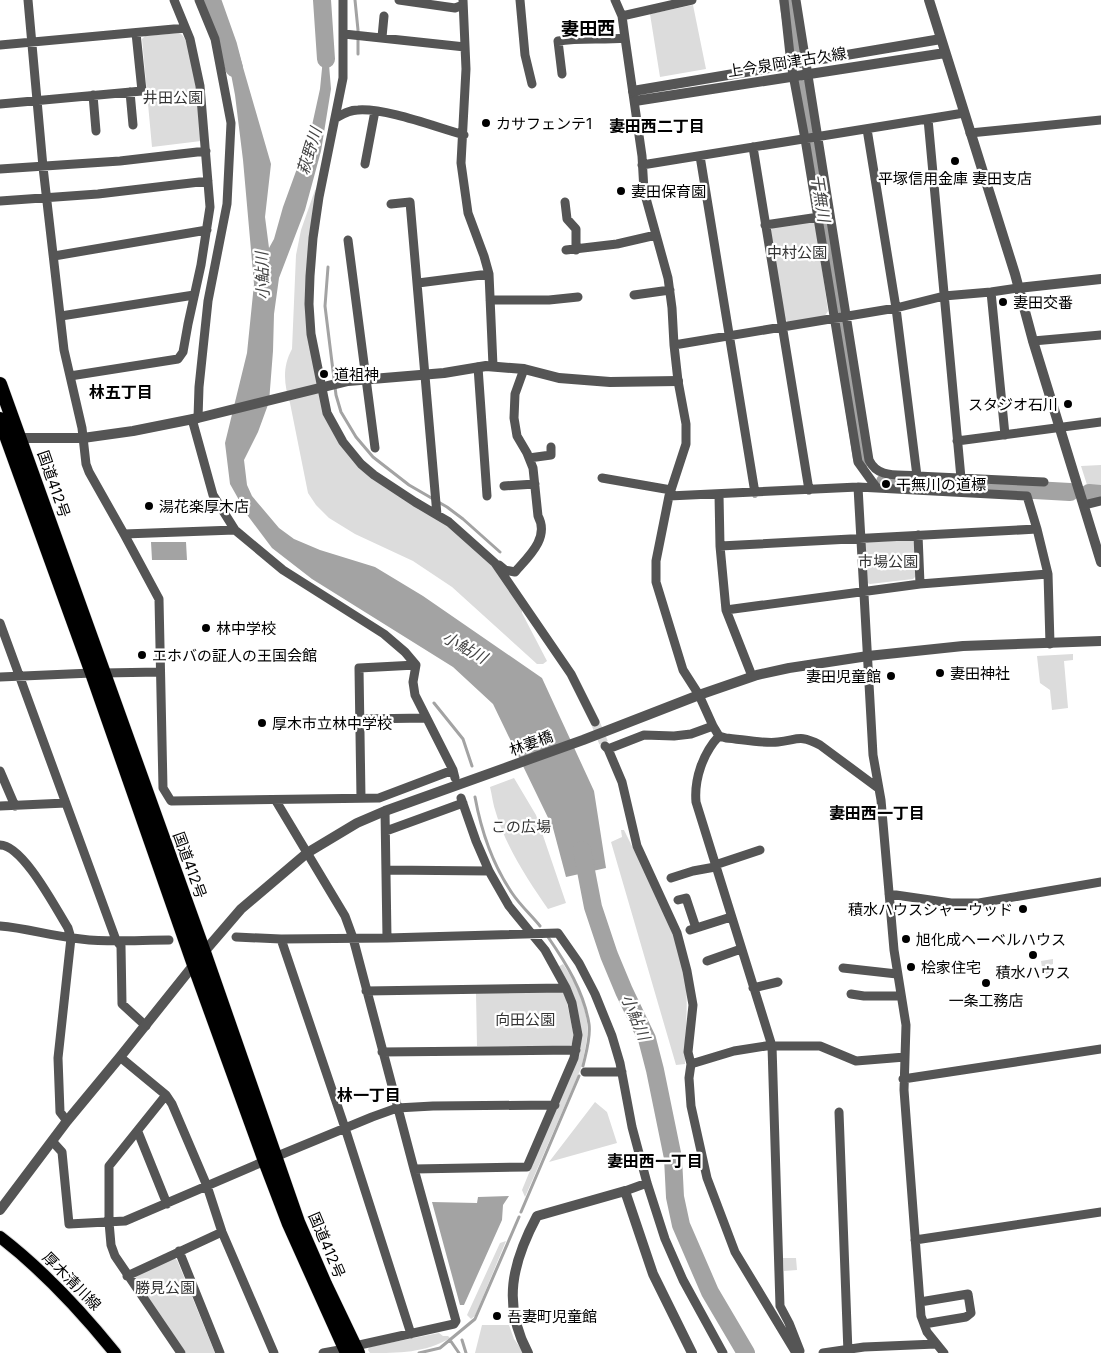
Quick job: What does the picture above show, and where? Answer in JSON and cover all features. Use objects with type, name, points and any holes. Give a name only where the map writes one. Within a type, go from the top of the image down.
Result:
[{"type":"highway","name":"国道412号","points":[[0,384],[9,438]]},
{"type":"highway","name":"国道412号","points":[[0,419],[9,438],[204,952],[289,1224],[351,1350]]},
{"type":"highway","name":"国道412号","points":[[98,673],[194,966],[270,1159]]},
{"type":"main road","name":"厚木清川線","points":[[0,1237],[42,1273],[92,1325],[115,1353]]},
{"type":"street","points":[[28,0],[43,167],[64,350],[83,438],[86,464],[159,599],[163,788],[171,801],[379,798],[454,774],[414,695],[413,682],[416,665]]},
{"type":"street","points":[[70,376],[178,359],[183,352],[208,230],[210,208],[200,86],[190,39],[174,0]]},
{"type":"street","points":[[199,0],[215,39],[231,123],[227,204],[208,301],[195,418],[213,495],[235,530],[283,570],[384,634],[405,652],[416,665]]},
{"type":"street","points":[[343,0],[344,78],[319,197],[310,276],[311,334],[330,385],[327,413],[343,442],[361,464],[374,475],[436,506],[456,528],[495,564],[571,674],[594,722]]},
{"type":"street","points":[[399,0],[455,8],[463,3],[466,47],[462,162],[468,213],[489,274],[493,366]]},
{"type":"street","points":[[622,16],[678,1],[692,0]]},
{"type":"street","points":[[784,0],[791,64],[811,138],[847,317],[870,471],[876,487]]},
{"type":"street","points":[[796,0],[808,73],[811,138],[818,217],[858,462],[870,471],[883,474],[1044,482]]},
{"type":"street","points":[[929,0],[1101,562]]},
{"type":"street","points":[[613,1],[622,16],[626,38],[642,156],[644,191],[670,290],[678,381],[686,424],[686,444],[670,493],[656,561],[656,582],[683,670],[699,695],[719,736],[777,742],[801,738],[812,740],[878,788]]},
{"type":"street","points":[[523,3],[525,55],[532,84]]},
{"type":"street","points":[[382,37],[384,16]]},
{"type":"street","points":[[0,45],[185,28]]},
{"type":"street","points":[[0,104],[142,91],[136,32]]},
{"type":"street","points":[[344,34],[466,47]]},
{"type":"street","points":[[562,74],[558,41],[626,38]]},
{"type":"street","name":"上今泉岡津古久線","points":[[634,96],[791,64],[941,39]]},
{"type":"street","name":"上今泉岡津古久線","points":[[634,96],[794,76],[945,53]]},
{"type":"street","points":[[130,92],[133,125]]},
{"type":"street","points":[[93,95],[96,131]]},
{"type":"street","points":[[336,118],[348,111],[375,111],[464,135]]},
{"type":"street","points":[[365,164],[375,111]]},
{"type":"street","points":[[642,165],[964,113]]},
{"type":"street","points":[[928,119],[960,478]]},
{"type":"street","points":[[970,134],[1101,120]]},
{"type":"street","points":[[867,129],[896,308],[917,476]]},
{"type":"street","points":[[753,147],[809,490]]},
{"type":"street","points":[[0,169],[120,161],[206,151]]},
{"type":"street","points":[[700,156],[755,493]]},
{"type":"street","points":[[0,201],[98,194],[208,180]]},
{"type":"street","points":[[391,204],[410,202],[436,506]]},
{"type":"street","points":[[565,202],[567,219],[576,229],[571,250],[617,244],[656,235]]},
{"type":"street","points":[[765,225],[818,217]]},
{"type":"street","points":[[54,256],[208,230]]},
{"type":"street","points":[[348,240],[375,448]]},
{"type":"street","points":[[418,283],[489,274]]},
{"type":"street","points":[[674,345],[847,317],[896,308],[944,296],[1101,279]]},
{"type":"street","points":[[634,295],[670,290]]},
{"type":"street","points":[[991,292],[1005,435]]},
{"type":"street","points":[[61,316],[194,294],[208,301]]},
{"type":"street","points":[[490,300],[531,297],[549,300],[578,297]]},
{"type":"street","points":[[1033,341],[1101,335]]},
{"type":"street","points":[[9,438],[83,438],[133,431],[212,415],[330,385],[425,375],[478,367],[493,366],[524,369],[558,378],[593,381],[678,381]]},
{"type":"street","points":[[478,367],[487,496]]},
{"type":"street","points":[[495,564],[498,564],[505,570],[515,572],[540,540],[541,521],[538,516],[533,468],[517,436],[514,418],[515,394],[524,369]]},
{"type":"street","points":[[957,441],[1101,422]]},
{"type":"street","points":[[529,458],[551,455],[551,446]]},
{"type":"street","points":[[602,478],[670,493],[755,493],[876,487],[1027,496],[1048,574],[1050,644]]},
{"type":"street","points":[[504,486],[535,484]]},
{"type":"street","points":[[858,487],[873,755],[881,800],[897,974],[906,1025],[906,1057],[903,1079],[921,1316],[927,1332],[944,1353]]},
{"type":"street","points":[[719,494],[720,546],[726,610],[752,676]]},
{"type":"street","points":[[1084,505],[1101,501]]},
{"type":"street","points":[[720,546],[1037,529]]},
{"type":"street","points":[[124,534],[235,530]]},
{"type":"street","points":[[918,535],[920,584]]},
{"type":"street","points":[[726,610],[920,584],[1048,574]]},
{"type":"street","points":[[0,622],[116,940],[121,946],[122,1004],[146,1026]]},
{"type":"street","name":"林妻橋","points":[[0,1210],[66,1121],[120,1058],[204,952],[241,909],[307,853],[357,823],[752,676],[868,656],[963,646],[1101,641]]},
{"type":"street","points":[[361,798],[359,668],[416,665]]},
{"type":"street","points":[[0,677],[160,672]]},
{"type":"street","points":[[360,718],[426,718]]},
{"type":"street","points":[[713,726],[691,734],[674,736],[644,735],[607,747],[622,782],[637,846],[677,933],[687,971],[693,1006],[688,1052],[691,1064],[689,1078],[691,1106],[698,1142],[714,1201],[736,1252],[796,1353]]},
{"type":"street","points":[[719,736],[710,746],[699,771],[695,790],[696,802],[772,1046],[780,1306],[789,1323],[800,1353]]},
{"type":"street","points":[[0,771],[14,806]]},
{"type":"street","points":[[276,800],[345,916],[353,938],[397,1108],[456,1321],[454,1324],[351,1350],[323,1353]]},
{"type":"street","points":[[386,831],[462,800],[489,871],[509,906],[545,950],[566,988],[572,1003],[578,1035],[574,1058],[527,1168],[414,1169]]},
{"type":"street","points":[[0,806],[66,804]]},
{"type":"street","points":[[385,811],[387,938]]},
{"type":"street","points":[[0,845],[15,851],[30,867],[68,928],[71,938],[58,1058],[60,1112],[66,1121]]},
{"type":"street","points":[[671,878],[715,866],[760,850]]},
{"type":"street","points":[[386,870],[489,871]]},
{"type":"street","points":[[889,894],[951,904],[979,903],[1101,882]]},
{"type":"street","points":[[686,898],[693,929],[731,917]]},
{"type":"street","points":[[0,926],[101,942],[116,940],[169,940]]},
{"type":"street","points":[[236,937],[281,939],[387,938],[558,933],[579,963],[595,994],[612,1036],[622,1072],[632,1127],[665,1239],[683,1280],[723,1353]]},
{"type":"street","points":[[281,939],[345,1128],[411,1334]]},
{"type":"street","points":[[707,961],[741,949]]},
{"type":"street","points":[[843,968],[897,974]]},
{"type":"street","points":[[753,988],[778,982]]},
{"type":"street","points":[[366,991],[566,988]]},
{"type":"street","points":[[850,994],[901,996]]},
{"type":"street","points":[[691,1064],[734,1051],[772,1046],[820,1046],[856,1061],[906,1057]]},
{"type":"street","points":[[903,1079],[1101,1049]]},
{"type":"street","points":[[382,1052],[576,1050]]},
{"type":"street","points":[[120,1058],[166,1095],[172,1104],[207,1186],[222,1232],[274,1353]]},
{"type":"street","points":[[585,1072],[622,1072]]},
{"type":"street","points":[[166,1095],[109,1166],[109,1222],[111,1245],[115,1256],[181,1353]]},
{"type":"street","points":[[52,1141],[62,1152],[69,1224],[124,1221],[397,1108],[555,1104]]},
{"type":"street","points":[[839,1112],[848,1351]]},
{"type":"street","points":[[138,1132],[167,1204]]},
{"type":"street","points":[[528,1353],[519,1336],[515,1321],[512,1287],[518,1259],[537,1216],[647,1183]]},
{"type":"street","points":[[625,1191],[653,1274],[692,1353]]},
{"type":"street","points":[[915,1240],[1101,1212]]},
{"type":"street","points":[[127,1276],[222,1232]]},
{"type":"street","points":[[179,1252],[220,1353]]},
{"type":"street","points":[[920,1302],[968,1294],[971,1313],[966,1317],[924,1324]]},
{"type":"street","points":[[823,1353],[916,1349],[936,1344]]},
{"type":"green space","points":[[693,5],[706,69],[660,77],[650,14]]},
{"type":"green space","name":"井田公園","points":[[180,33],[185,40],[193,67],[201,141],[152,147],[142,39],[145,36]]},
{"type":"green space","points":[[317,189],[306,300],[326,416],[357,463],[449,525],[492,564],[522,607],[522,613],[547,661],[543,664],[537,664],[452,587],[413,561],[355,534],[329,518],[316,505],[308,493],[286,390],[285,369],[292,349],[296,255],[301,230]]},
{"type":"green space","name":"中村公園","points":[[811,221],[816,225],[828,311],[824,317],[788,322],[784,318],[770,231],[774,226]]},
{"type":"green space","points":[[1101,465],[1101,488],[1088,488],[1081,466]]},
{"type":"green space","name":"市場公園","points":[[911,540],[915,542],[916,576],[913,579],[867,583],[865,544],[867,542]]},
{"type":"green space","points":[[1073,654],[1073,660],[1064,661],[1068,708],[1052,710],[1050,690],[1040,683],[1037,656]]},
{"type":"green space","name":"この広場","points":[[514,778],[536,815],[566,903],[548,909],[518,863],[505,838],[494,807],[490,787]]},
{"type":"green space","points":[[621,830],[624,830],[658,899],[674,935],[679,953],[687,995],[685,1064],[676,1065],[611,842],[622,837]]},
{"type":"green space","points":[[1053,959],[1053,964],[1050,965],[1051,973],[1043,974],[1041,961]]},
{"type":"green space","points":[[563,964],[575,984],[584,1007],[587,1027],[586,1044],[582,1066],[525,1197],[522,1190],[571,1071],[580,1038],[558,967]]},
{"type":"green space","name":"向田公園","points":[[562,991],[565,994],[574,1036],[574,1042],[570,1046],[477,1046],[476,993]]},
{"type":"green space","points":[[595,1102],[607,1112],[617,1143],[549,1162]]},
{"type":"green space","points":[[506,1241],[475,1316],[471,1319],[467,1315],[500,1243]]},
{"type":"green space","name":"勝見公園","points":[[174,1258],[177,1260],[215,1353],[186,1353],[135,1280],[136,1276]]},
{"type":"green space","points":[[783,1258],[796,1258],[797,1270],[784,1271]]},
{"type":"green space","points":[[482,1325],[509,1325],[514,1339],[524,1353],[475,1353]]},
{"type":"green space","points":[[439,1333],[450,1338],[431,1347],[412,1351],[370,1353],[368,1350],[369,1347]]},
{"type":"water","points":[[326,28],[331,89],[321,151],[305,210],[279,278],[274,314],[269,402],[258,432],[244,460],[247,485],[252,496],[279,528],[294,539],[320,550],[375,567],[423,596],[542,678],[594,791],[606,868],[566,877],[553,828],[493,704],[453,667],[312,579],[272,548],[248,516],[230,484],[225,443],[247,353],[254,284],[243,160],[235,95],[227,53],[228,45],[238,50],[271,164],[265,217],[269,248],[274,239],[283,207],[311,130],[320,89]]},
{"type":"water","points":[[151,542],[186,542],[187,560],[152,560]]},
{"type":"water","points":[[509,1196],[503,1205],[502,1220],[464,1305],[460,1305],[432,1202],[477,1203],[478,1197]]},
{"type":"waterway","name":"小鮎川","points":[[212,0],[234,68]]},
{"type":"waterway","name":"萩野川","points":[[322,0],[326,59]]},
{"type":"waterway","points":[[355,0],[358,54]]},
{"type":"waterway","name":"干無川","points":[[788,0],[796,51]]},
{"type":"waterway","name":"干無川","points":[[803,89],[839,308]]},
{"type":"waterway","points":[[328,267],[325,306],[336,395],[341,412],[356,437],[373,457],[409,485],[447,507],[500,552]]},
{"type":"waterway","name":"干無川","points":[[842,327],[862,459]]},
{"type":"waterway","name":"干無川","points":[[885,482],[1070,492]]},
{"type":"waterway","name":"干無川","points":[[1089,493],[1101,494]]},
{"type":"waterway","points":[[434,703],[463,739],[472,766]]},
{"type":"waterway","points":[[475,797],[484,834],[499,871],[515,897],[540,926]]},
{"type":"waterway","name":"小鮎川","points":[[582,850],[593,907],[609,955],[647,1039],[673,1158],[675,1197],[681,1225],[710,1292],[746,1353]]},
{"type":"waterway","points":[[548,937],[579,989],[587,1012],[589,1034],[583,1066]]},
{"type":"waterway","points":[[521,1212],[579,1076]]},
{"type":"waterway","points":[[419,1353],[440,1348],[475,1319],[519,1217]]},
{"type":"waterway","points":[[450,1340],[459,1353]]},
{"type":"waterway","points":[[462,1340],[466,1353]]},
{"type":"tunnel","points":[[595,722],[605,746]]},
{"type":"place","name":"カサフェンテ1","points":[[486,123]]},
{"type":"place","name":"平塚信用金庫 妻田支店","points":[[955,161]]},
{"type":"place","name":"妻田保育園","points":[[621,191]]},
{"type":"place","name":"妻田交番","points":[[1003,302]]},
{"type":"place","name":"道祖神","points":[[324,374]]},
{"type":"place","name":"スタジオ石川","points":[[1068,404]]},
{"type":"place","name":"干無川の道標","points":[[886,484]]},
{"type":"place","name":"湯花楽厚木店","points":[[149,506]]},
{"type":"place","name":"林中学校","points":[[206,628]]},
{"type":"place","name":"エホバの証人の王国会館","points":[[142,655]]},
{"type":"place","name":"妻田神社","points":[[940,673]]},
{"type":"place","name":"妻田児童館","points":[[891,676]]},
{"type":"place","name":"厚木市立林中学校","points":[[262,723]]},
{"type":"place","name":"積水ハウスシャーウッド","points":[[1023,909]]},
{"type":"place","name":"旭化成ヘーベルハウス","points":[[906,939]]},
{"type":"place","name":"積水ハウス","points":[[1033,955]]},
{"type":"place","name":"桧家住宅","points":[[911,967]]},
{"type":"place","name":"一条工務店","points":[[986,983]]},
{"type":"place","name":"吾妻町児童館","points":[[497,1316]]},
{"type":"district","name":"妻田西","points":[[588,28]]},
{"type":"district","name":"妻田西二丁目","points":[[657,126]]},
{"type":"district","name":"林五丁目","points":[[121,392]]},
{"type":"district","name":"妻田西一丁目","points":[[877,813]]},
{"type":"district","name":"林一丁目","points":[[369,1095]]},
{"type":"district","name":"妻田西一丁目","points":[[655,1161]]}]
